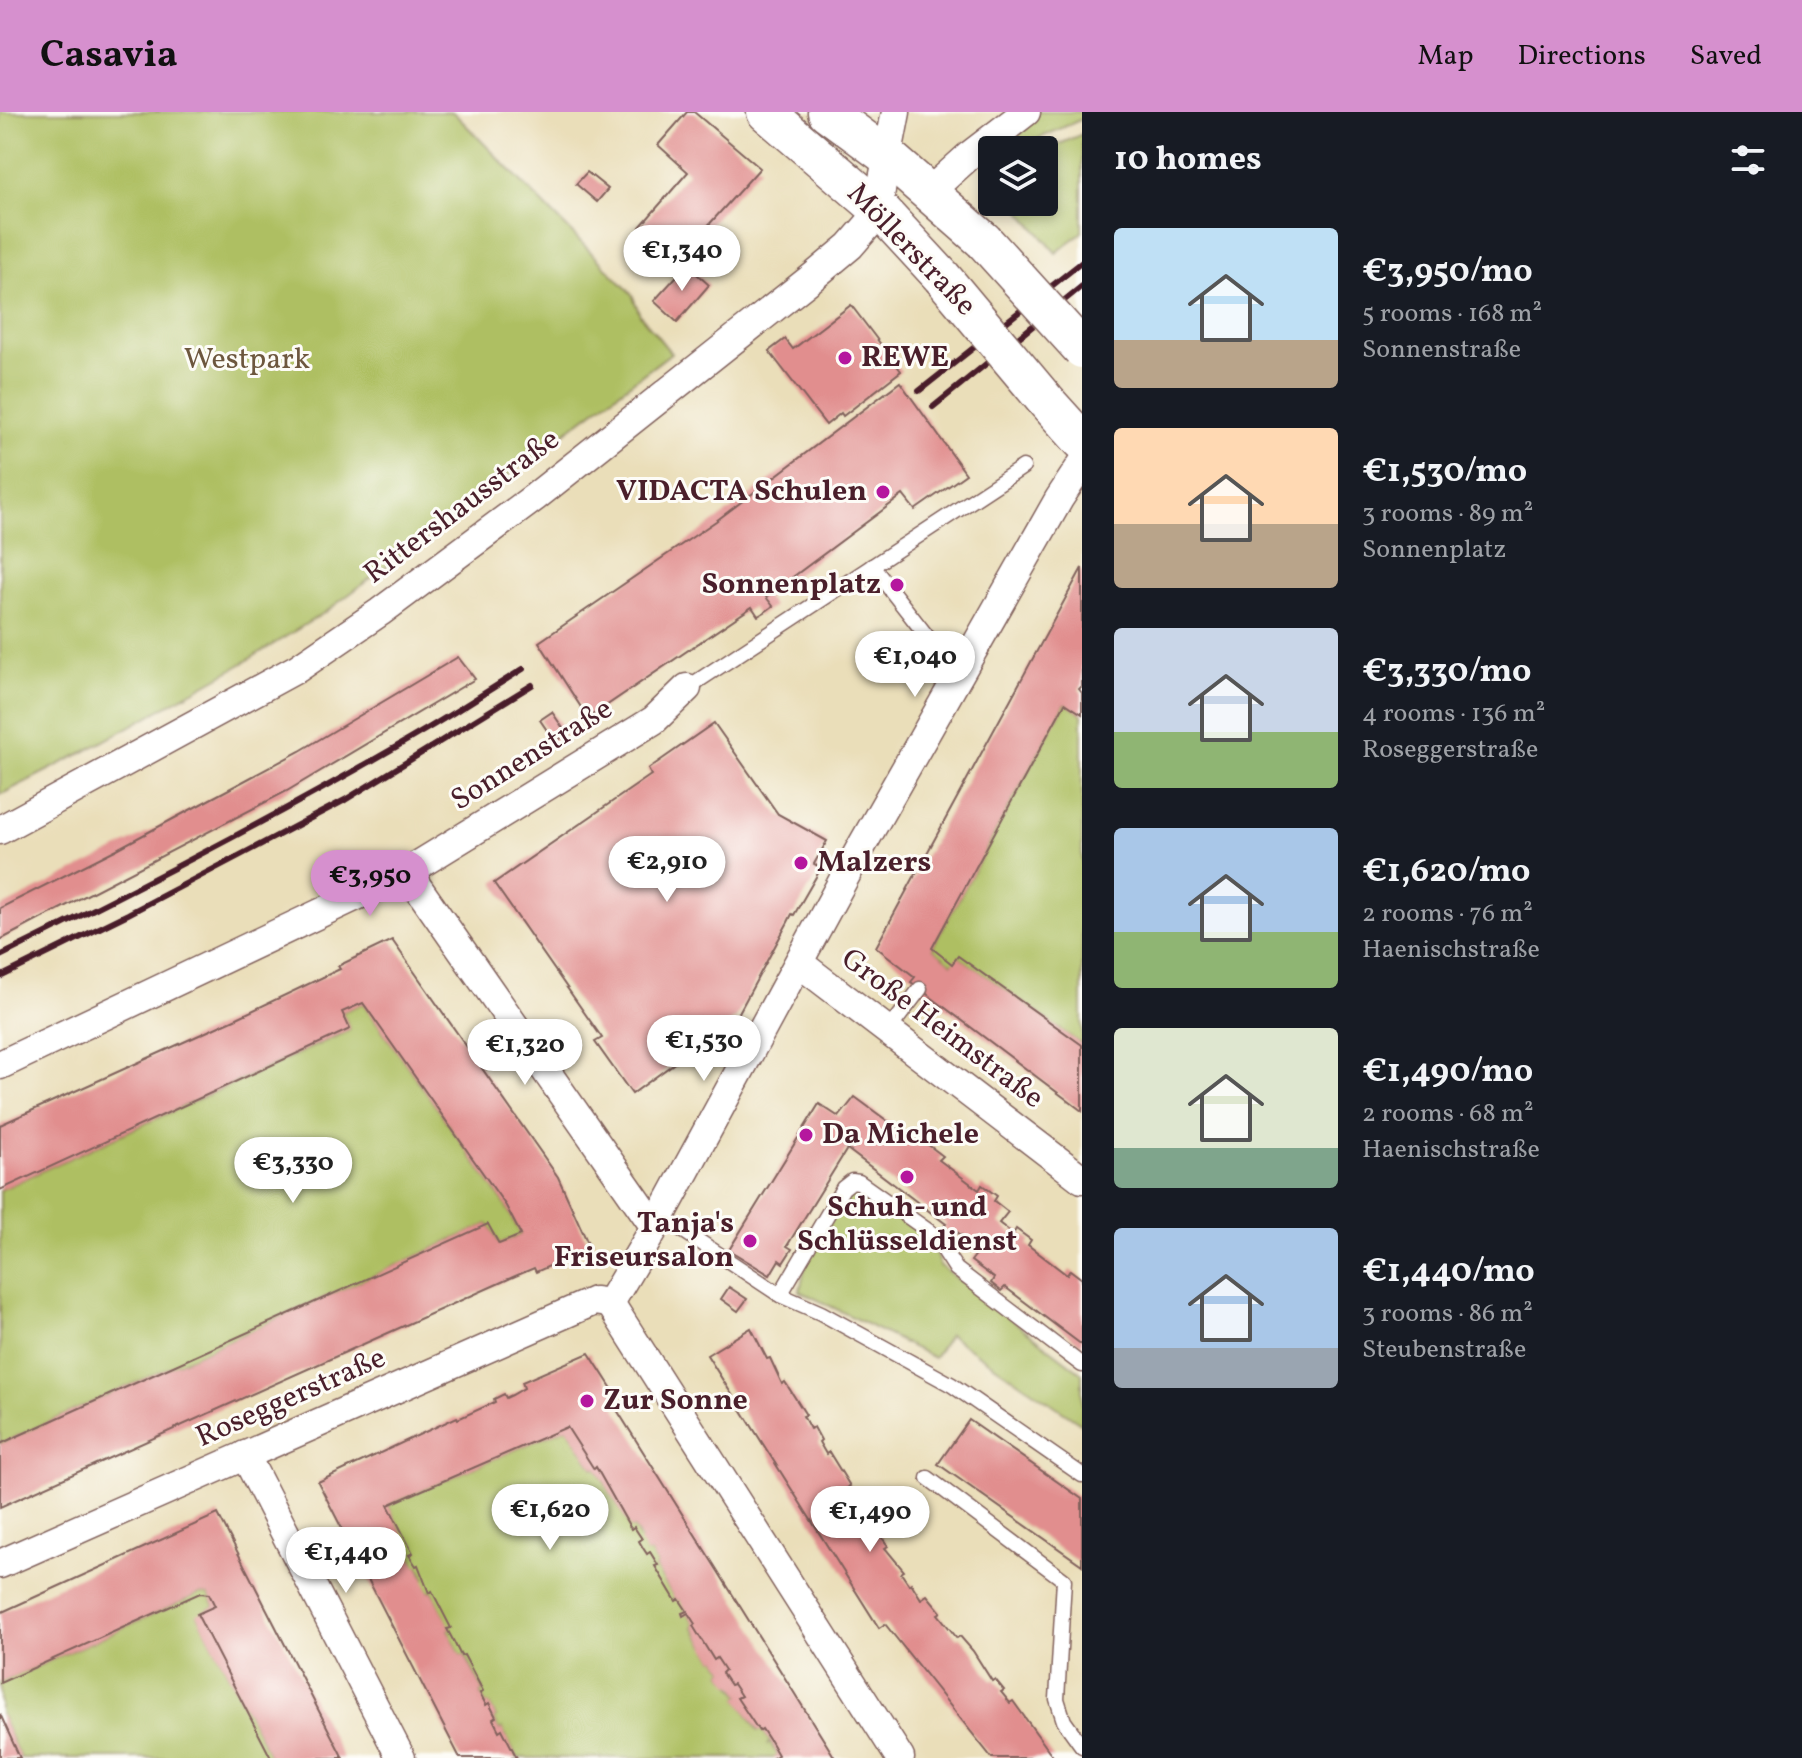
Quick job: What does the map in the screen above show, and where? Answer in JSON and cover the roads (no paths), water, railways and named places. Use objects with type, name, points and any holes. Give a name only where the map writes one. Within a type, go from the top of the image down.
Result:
[{"type":"main road","name":"Möllerstraße","points":[[766,112],[879,209],[942,277],[1082,441]]},
{"type":"main road","name":"Möllerstraße","points":[[827,112],[888,157],[984,241],[1082,349]]},
{"type":"street","name":"Rittershausstraße","points":[[0,830],[298,668],[380,612],[535,497],[840,255],[879,209],[896,112]]},
{"type":"street","points":[[929,192],[1026,112]]},
{"type":"street","points":[[900,1758],[610,1303],[658,1222],[860,849],[1059,499],[1082,464]]},
{"type":"street","name":"Sonnenstraße","points":[[0,1065],[407,872],[654,720],[687,688]]},
{"type":"street","points":[[407,872],[658,1222]]},
{"type":"street","name":"Große Heimstraße","points":[[799,963],[1079,1169]]},
{"type":"street","name":"Roseggerstraße","points":[[0,1564],[594,1301],[610,1303]]},
{"type":"street","points":[[245,1455],[401,1758]]},
{"type":"lane","name":"Sonnenstraße","points":[[687,688],[1023,467]]},
{"type":"lane","points":[[872,566],[958,676]]},
{"type":"lane","points":[[888,1031],[920,989]]},
{"type":"lane","points":[[780,1295],[843,1188],[852,1181],[859,1182],[934,1235],[956,1269],[1082,1365]]},
{"type":"lane","points":[[658,1222],[780,1295],[835,1320],[940,1378],[1082,1475]]},
{"type":"lane","points":[[928,1478],[1064,1580],[1057,1699],[1064,1721],[1082,1746]]},
{"type":"railway","points":[[919,391],[1082,262]]},
{"type":"railway","points":[[933,407],[1082,286]]},
{"type":"railway","points":[[0,956],[324,788],[523,669]]},
{"type":"railway","points":[[0,977],[345,800],[532,685]]},
{"type":"place","name":"REWE","points":[[845,358]]},
{"type":"place","name":"VIDACTA Schulen","points":[[883,492]]},
{"type":"place","name":"Sonnenplatz","points":[[897,585]]},
{"type":"place","name":"Malzers","points":[[801,863]]},
{"type":"place","name":"Da Michele","points":[[806,1135]]},
{"type":"place","name":"Schuh- und Schlüsseldienst","points":[[907,1177]]},
{"type":"place","name":"Tanja's Friseursalon","points":[[750,1241]]},
{"type":"place","name":"Zur Sonne","points":[[587,1401]]},
{"type":"park label","name":"Westpark","points":[[247,360]]}]
